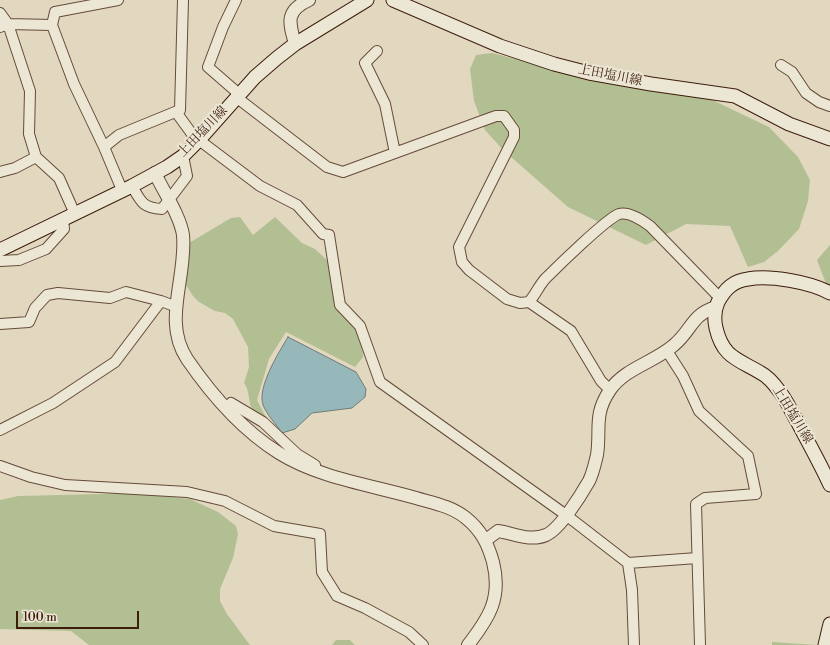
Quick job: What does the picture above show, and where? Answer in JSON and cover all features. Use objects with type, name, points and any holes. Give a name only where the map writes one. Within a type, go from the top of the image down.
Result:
[{"type":"main road","name":"上田塩川線","points":[[0,250],[155,174],[182,156],[199,140],[255,77],[295,44],[367,0]]},
{"type":"main road","name":"上田塩川線","points":[[393,0],[500,46],[554,64],[590,73],[651,84],[735,96],[789,124],[830,139]]},
{"type":"main road","points":[[718,303],[730,285],[742,280],[756,277],[789,281],[830,293]]},
{"type":"main road","name":"上田塩川線","points":[[718,303],[716,325],[723,346],[728,354],[739,362],[762,373],[782,394],[830,485]]},
{"type":"main road","points":[[825,645],[830,624]]},
{"type":"street","points":[[118,0],[80,4],[55,12],[52,25],[74,84],[104,147],[127,188],[141,202],[151,208],[162,209],[187,176],[182,156]]},
{"type":"street","points":[[104,147],[119,135],[180,110],[183,0]]},
{"type":"street","points":[[236,0],[223,27],[208,67],[238,95],[334,170],[343,172],[496,116],[504,116],[511,123],[514,130],[514,137],[459,247],[462,262],[469,270],[507,299],[520,303],[529,302],[571,331],[601,382],[610,390]]},
{"type":"street","points":[[295,44],[290,16],[296,7],[309,0]]},
{"type":"street","points":[[0,13],[30,91],[29,134],[36,157],[59,178],[69,216],[64,229],[46,249],[19,260],[0,261]]},
{"type":"street","points":[[4,25],[52,25]]},
{"type":"street","points":[[377,50],[365,63],[385,104],[395,154]]},
{"type":"street","points":[[781,65],[792,72],[806,93],[819,102],[830,106]]},
{"type":"street","points":[[176,112],[192,134],[199,140],[260,186],[297,205],[323,234],[329,235],[340,306],[360,326],[380,382],[566,515],[628,563],[697,558]]},
{"type":"street","points":[[0,172],[16,168],[36,157]]},
{"type":"street","points":[[155,174],[179,222],[182,234],[182,268],[175,328],[180,348],[227,408],[252,433],[279,453],[314,469],[446,506],[465,517],[486,540],[495,571],[497,588],[489,617],[468,645]]},
{"type":"street","points":[[486,540],[498,531],[527,538],[545,535],[553,530],[566,515],[589,481],[597,452],[598,419],[610,390],[624,376],[667,351],[677,343],[698,315],[718,303],[650,226],[641,220],[626,214],[619,214],[606,223],[545,280],[529,302]]},
{"type":"street","points":[[0,324],[28,322],[35,308],[47,295],[58,293],[110,298],[126,292],[161,301],[177,308]]},
{"type":"street","points":[[0,430],[53,403],[115,362],[161,301]]},
{"type":"street","points":[[667,351],[683,376],[699,412],[748,456],[756,494],[705,498],[696,504],[700,645]]},
{"type":"street","points":[[0,466],[31,477],[65,485],[187,492],[225,501],[274,526],[320,534],[322,572],[337,596],[365,608],[409,632],[423,645]]},
{"type":"street","points":[[628,563],[632,590],[634,645]]},
{"type":"green space","points":[[492,53],[603,82],[708,98],[769,127],[798,157],[810,180],[808,201],[799,229],[778,251],[764,262],[748,267],[730,226],[686,224],[646,245],[568,207],[503,150],[485,130],[474,101],[470,69],[476,55]]},
{"type":"green space","points":[[240,217],[253,235],[275,217],[302,243],[315,249],[329,262],[347,307],[362,335],[363,357],[355,367],[286,332],[269,359],[257,400],[270,425],[260,419],[252,410],[244,383],[249,367],[248,347],[233,319],[225,313],[215,311],[199,302],[186,285],[189,243],[231,218]]},
{"type":"green space","points":[[830,245],[830,294],[817,260]]},
{"type":"green space","points":[[141,493],[190,499],[218,512],[236,526],[238,534],[233,558],[220,589],[220,601],[227,614],[250,645],[89,645],[71,631],[0,629],[0,500],[18,496]]},
{"type":"green space","points":[[336,640],[350,640],[355,645],[332,645]]},
{"type":"green space","points":[[772,642],[817,645],[772,645]]},
{"type":"water","points":[[288,337],[356,372],[366,389],[365,397],[352,408],[312,413],[295,429],[282,433],[265,409],[262,398],[263,389],[270,370]]}]
